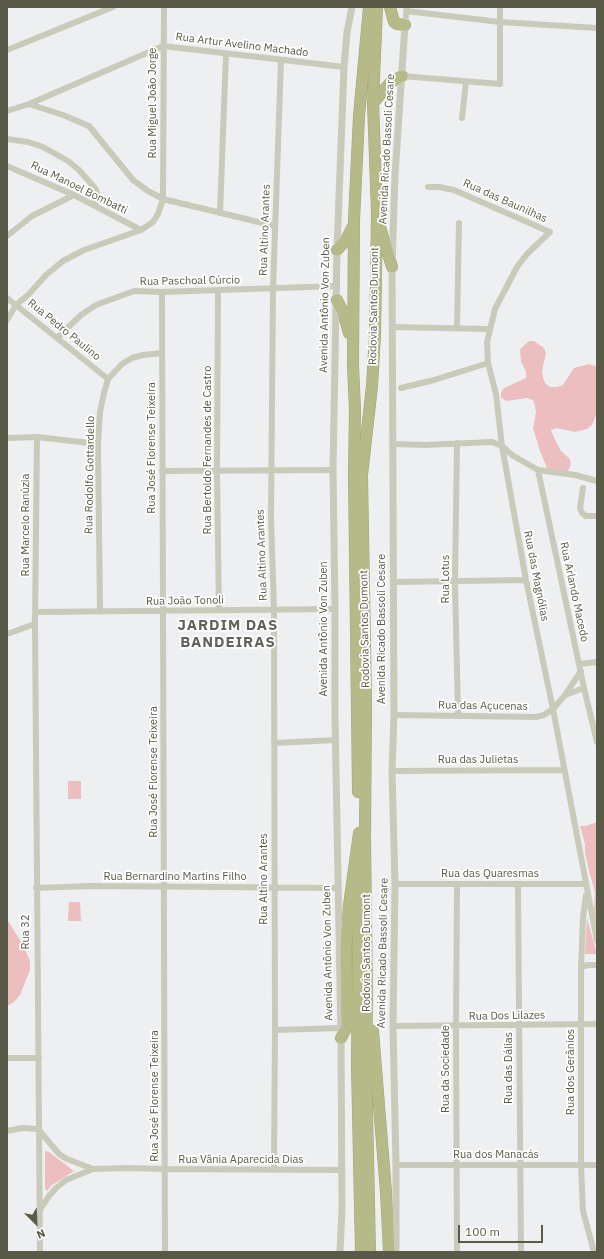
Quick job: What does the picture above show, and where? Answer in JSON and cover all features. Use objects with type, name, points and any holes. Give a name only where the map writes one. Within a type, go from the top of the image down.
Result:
[{"type":"highway","name":"Rodovia Santos Dumont","points":[[361,1252],[357,1066],[359,833],[354,474],[355,410],[353,354],[354,220],[359,116],[369,7]]},
{"type":"highway","name":"Rodovia Santos Dumont","points":[[370,1252],[366,1063],[366,702],[362,475],[372,386],[375,335],[376,213],[373,104],[377,7]]},
{"type":"highway","points":[[390,7],[394,22],[396,24],[406,25]]},
{"type":"highway","points":[[373,104],[392,82],[402,76]]},
{"type":"highway","points":[[376,213],[392,267]]},
{"type":"highway","points":[[337,250],[349,236],[354,220]]},
{"type":"highway","points":[[336,300],[348,325],[353,354]]},
{"type":"highway","points":[[341,1033],[347,1027],[346,947],[348,912],[359,833]]},
{"type":"highway","points":[[367,999],[372,1013],[390,1252]]},
{"type":"street","points":[[7,50],[113,7]]},
{"type":"street","name":"Rua Miguel João Jorge","points":[[141,230],[153,222],[158,214],[162,199],[164,7]]},
{"type":"street","name":"Avenida Antônio Von Zuben","points":[[340,1252],[342,1209],[341,1033],[333,470],[337,250],[344,67],[347,32],[352,7]]},
{"type":"street","points":[[402,76],[500,84],[500,7]]},
{"type":"street","points":[[406,9],[500,22],[597,28]]},
{"type":"street","name":"Avenida Ricado Bassoli Cesare","points":[[396,1252],[393,1026],[395,884],[392,771],[394,715],[392,267],[395,175],[406,9]]},
{"type":"street","name":"Rua Artur Avelino Machado","points":[[7,111],[29,104],[163,46],[344,67]]},
{"type":"street","points":[[220,213],[226,54]]},
{"type":"street","name":"Rua Altino Arantes","points":[[274,1170],[274,610],[271,517],[273,289],[281,60]]},
{"type":"street","points":[[462,118],[466,82]]},
{"type":"street","points":[[29,104],[63,115],[89,126],[134,180],[148,191],[162,199],[275,226]]},
{"type":"street","points":[[7,139],[28,142],[43,147],[68,161],[90,181],[97,193],[95,205]]},
{"type":"street","name":"Rua Manoel Bombatti","points":[[7,166],[95,205],[141,230]]},
{"type":"street","name":"Rua das Baunilhas","points":[[428,187],[439,187],[454,190],[550,232]]},
{"type":"street","points":[[7,236],[32,216],[74,195]]},
{"type":"street","points":[[457,328],[458,223]]},
{"type":"street","points":[[7,320],[16,305],[29,294],[46,275],[63,261],[84,250],[141,230]]},
{"type":"street","name":"Rua das Magnólias","points":[[550,232],[526,254],[517,267],[495,309],[487,342],[488,363],[496,394],[502,446],[526,580],[553,709],[597,941]]},
{"type":"street","name":"Rua Paschoal Cúrcio","points":[[57,338],[81,315],[96,305],[134,291],[162,292],[337,286]]},
{"type":"street","name":"Rua Bertoldo Fernandes de Castro","points":[[218,290],[217,471],[219,610]]},
{"type":"street","name":"Rua José Florense Teixeira","points":[[162,292],[165,1252]]},
{"type":"street","name":"Rua Pedro Paulino","points":[[7,298],[108,379]]},
{"type":"street","points":[[392,327],[489,329]]},
{"type":"street","name":"Rua Rodolfo Gottardello","points":[[100,611],[98,444],[100,412],[108,379],[122,364],[132,358],[162,353]]},
{"type":"street","points":[[401,388],[434,380],[488,363]]},
{"type":"street","points":[[7,438],[37,437],[98,444]]},
{"type":"street","name":"Rua Marcelo Ranúzia","points":[[36,612],[37,437]]},
{"type":"street","points":[[393,444],[425,445],[492,442],[502,446],[512,455],[538,470],[575,475],[597,481]]},
{"type":"street","name":"Rua Lotus","points":[[456,443],[455,581],[458,715]]},
{"type":"street","points":[[162,471],[333,470]]},
{"type":"street","name":"Rua Arlando Macedo","points":[[538,470],[584,688],[597,742]]},
{"type":"street","points":[[583,488],[580,508],[582,513],[586,516],[597,516]]},
{"type":"street","points":[[393,582],[526,580]]},
{"type":"street","name":"Rua João Tonoli","points":[[36,612],[335,609]]},
{"type":"street","name":"Rua 32","points":[[36,612],[36,968],[39,1058],[38,1129],[40,1252]]},
{"type":"street","points":[[7,634],[35,624]]},
{"type":"street","points":[[580,668],[597,662]]},
{"type":"street","name":"Rua das Açucenas","points":[[394,715],[536,717],[544,715],[553,709],[564,695],[580,668]]},
{"type":"street","points":[[564,695],[584,688]]},
{"type":"street","points":[[274,743],[336,740]]},
{"type":"street","name":"Rua das Julietas","points":[[392,771],[564,770]]},
{"type":"street","name":"Rua das Quaresmas","points":[[395,884],[586,884]]},
{"type":"street","name":"Rua das Dálias","points":[[518,884],[519,1165],[521,1252]]},
{"type":"street","name":"Rua da Sociedade","points":[[457,885],[457,1252]]},
{"type":"street","name":"Rua Bernardino Martins Filho","points":[[36,888],[91,886],[338,888]]},
{"type":"street","name":"Rua dos Gerânios","points":[[587,892],[583,918],[581,967],[581,1165],[583,1211],[594,1252]]},
{"type":"street","points":[[581,967],[597,965]]},
{"type":"street","name":"Rua Dos Lilazes","points":[[393,1026],[519,1026],[597,1024]]},
{"type":"street","points":[[275,1030],[341,1033]]},
{"type":"street","points":[[7,1058],[39,1058]]},
{"type":"street","points":[[7,1131],[22,1128],[38,1129]]},
{"type":"street","name":"Rua Vânia Aparecida Dias","points":[[38,1129],[59,1154],[67,1159],[93,1169]]},
{"type":"street","name":"Rua dos Manacás","points":[[396,1165],[597,1165]]},
{"type":"street","name":"Rua Vânia Aparecida Dias","points":[[39,1212],[49,1196],[66,1180],[93,1169],[341,1170]]},
{"type":"shaded area","points":[[529,341],[534,341],[544,348],[546,353],[542,371],[543,378],[545,383],[550,387],[563,385],[574,368],[589,364],[597,367],[597,413],[592,425],[587,429],[575,432],[557,428],[551,430],[561,451],[570,459],[571,465],[568,471],[559,474],[547,468],[540,451],[533,428],[536,413],[533,400],[527,398],[507,401],[501,398],[501,392],[504,388],[526,378],[526,372],[521,361],[520,349]]},
{"type":"shaded area","points":[[68,781],[81,781],[81,799],[68,799]]},
{"type":"shaded area","points":[[597,822],[597,927],[594,909],[595,892],[580,826],[586,826]]},
{"type":"shaded area","points":[[69,902],[80,902],[81,921],[68,921]]},
{"type":"shaded area","points":[[587,918],[597,954],[585,954]]},
{"type":"shaded area","points":[[7,919],[23,945],[30,961],[30,970],[20,995],[14,1002],[7,1006]]},
{"type":"shaded area","points":[[45,1151],[49,1152],[74,1171],[52,1185],[47,1191],[45,1189]]},
{"type":"district","name":"JARDIM DAS BANDEIRAS","points":[[228,634]]}]
